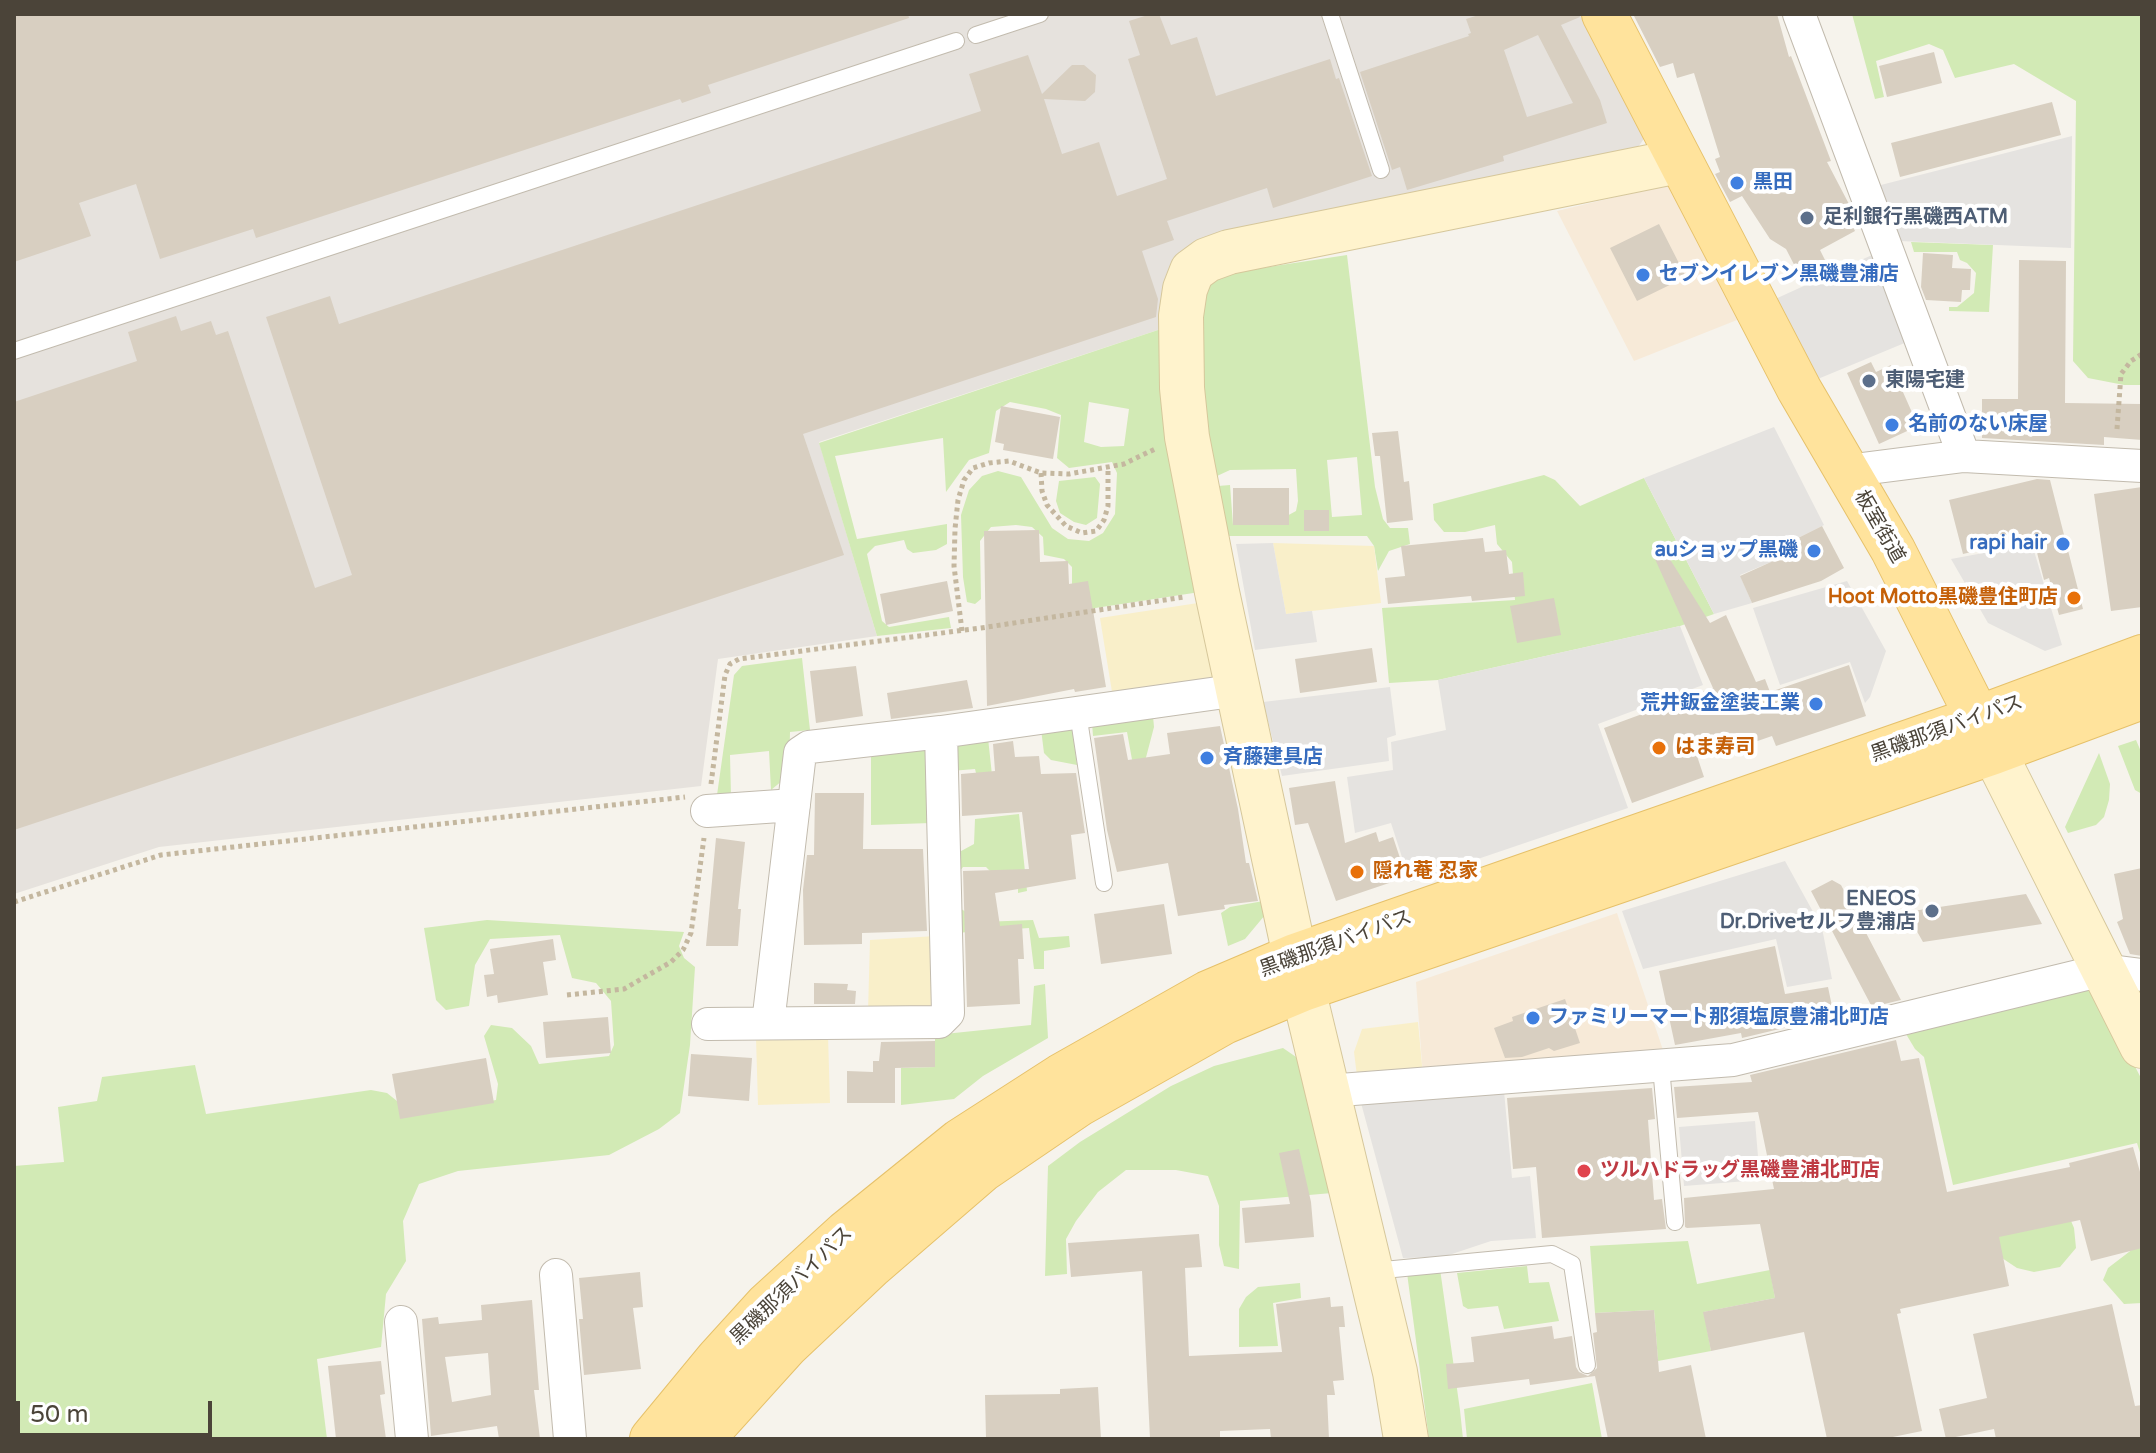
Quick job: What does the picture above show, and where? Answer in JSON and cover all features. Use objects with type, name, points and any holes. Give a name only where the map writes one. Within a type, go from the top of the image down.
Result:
[{"type":"main road","name":"板室街道","points":[[1604,14],[1799,389],[1893,550],[1986,735]]},
{"type":"main road","name":"黒磯那須バイパス","points":[[1986,735],[2142,657]]},
{"type":"main road","name":"黒磯那須バイパス","points":[[652,1439],[767,1305],[846,1233],[960,1141],[1061,1076],[1194,1000],[1299,973],[1986,735],[2142,697]]},
{"type":"main road","name":"黒磯那須バイパス","points":[[702,1439],[786,1346],[872,1265],[982,1170],[1079,1104],[1224,1022],[1299,973]]},
{"type":"street","points":[[1799,14],[1964,456]]},
{"type":"street","points":[[1406,1439],[1395,1372],[1299,973],[1186,427],[1181,316],[1185,289],[1192,271],[1207,260],[1229,252],[1679,161]]},
{"type":"street","points":[[1846,471],[1964,456],[2142,466]]},
{"type":"street","points":[[768,1023],[800,753],[809,747],[941,732],[1239,690]]},
{"type":"street","points":[[708,1024],[939,1022],[948,1013],[941,732]]},
{"type":"street","name":"板室街道","points":[[1986,735],[2122,972],[2142,1046]]},
{"type":"street","points":[[700,804],[794,805]]},
{"type":"street","points":[[1327,1091],[1733,1060],[2122,972]]},
{"type":"street","points":[[556,1275],[570,1439]]},
{"type":"street","points":[[401,1322],[412,1439]]},
{"type":"lane","points":[[976,35],[1040,14]]},
{"type":"lane","points":[[1330,14],[1381,170]]},
{"type":"lane","points":[[14,351],[956,41]]},
{"type":"lane","points":[[1078,713],[1104,883]]},
{"type":"lane","points":[[1661,1067],[1675,1222]]},
{"type":"lane","points":[[1371,1271],[1552,1254],[1572,1264],[1587,1365]]},
{"type":"path","points":[[2117,429],[2121,374],[2131,361],[2142,354]]},
{"type":"path","points":[[962,631],[954,566],[958,500],[964,480],[973,468],[1009,461],[1041,473],[1069,474],[1124,464],[1150,453],[1186,427]]},
{"type":"path","points":[[1041,473],[1047,505],[1066,526],[1082,533],[1096,531],[1104,520],[1108,506],[1108,467]]},
{"type":"path","points":[[14,902],[161,855],[700,804]]},
{"type":"shaded area","points":[[14,14],[1585,14],[1648,133],[1629,160],[1259,232],[1170,326],[819,442],[877,636],[718,659],[701,786],[159,847],[14,894]]},
{"type":"shaded area","points":[[2072,136],[2071,248],[1899,241],[1877,186]]},
{"type":"shaded area","points":[[1674,183],[1742,318],[1634,361],[1557,211]]},
{"type":"shaded area","points":[[1872,255],[1907,342],[1813,381],[1773,300]]},
{"type":"shaded area","points":[[1774,427],[1824,525],[1786,544],[1771,562],[1740,575],[1752,603],[1714,614],[1644,478]]},
{"type":"shaded area","points":[[1273,543],[1286,614],[1312,611],[1317,642],[1255,650],[1236,544]]},
{"type":"shaded area","points":[[2032,544],[2062,645],[2045,651],[1988,623],[1951,559]]},
{"type":"shaded area","points":[[1847,581],[1886,651],[1870,697],[1865,703],[1850,662],[1780,685],[1753,608]]},
{"type":"shaded area","points":[[1680,626],[1703,685],[1598,724],[1628,808],[1410,882],[1391,823],[1355,833],[1347,777],[1393,770],[1391,742],[1446,730],[1438,680]]},
{"type":"shaded area","points":[[1390,687],[1396,735],[1387,738],[1389,761],[1282,776],[1263,702]]},
{"type":"shaded area","points":[[1785,861],[1822,928],[1832,979],[1787,987],[1776,939],[1643,969],[1622,911]]},
{"type":"shaded area","points":[[1617,913],[1665,1056],[1423,1076],[1416,982]]},
{"type":"shaded area","points":[[1504,1091],[1512,1178],[1530,1176],[1536,1238],[1491,1241],[1443,1257],[1403,1258],[1361,1103]]},
{"type":"shaded area","points":[[1755,1121],[1760,1180],[1684,1186],[1679,1127]]},
{"type":"green space","points":[[1852,14],[2142,14],[2142,385],[2088,378],[2073,361],[2076,101],[2014,64],[1955,78],[1943,50],[1929,44],[1876,61],[1884,97],[1875,99]]},
{"type":"green space","points":[[1911,242],[1993,245],[1989,312],[1949,311],[1949,307],[1957,307],[1974,293],[1976,273],[1960,260],[1957,252],[1914,252]]},
{"type":"green space","points":[[1347,255],[1375,487],[1383,519],[1390,528],[1408,528],[1410,544],[1389,551],[1378,571],[1374,546],[1367,536],[1229,536],[1218,486],[1230,485],[1233,525],[1281,525],[1285,517],[1296,511],[1298,501],[1296,469],[1230,470],[1217,476],[1205,425],[1201,359],[1203,299],[1210,282],[1222,274]],"holes":[[[1357,457],[1362,515],[1332,517],[1327,460]]]},
{"type":"green space","points":[[1170,326],[1213,590],[997,623],[1072,597],[1072,567],[1064,559],[1044,555],[1043,537],[1032,527],[1016,525],[991,527],[980,541],[981,599],[975,604],[967,602],[961,515],[969,490],[982,476],[998,471],[1021,477],[1052,528],[1068,539],[1089,541],[1103,533],[1115,514],[1117,473],[1112,462],[1069,468],[1057,458],[1061,415],[1010,402],[996,411],[989,453],[969,460],[946,492],[943,438],[835,456],[857,539],[947,524],[947,544],[936,550],[913,553],[907,549],[904,540],[875,546],[867,554],[882,621],[889,627],[949,617],[951,628],[877,636],[819,443]],"holes":[[[1089,402],[1129,409],[1124,446],[1101,447],[1084,442]]]},
{"type":"green space","points":[[1544,475],[1555,480],[1580,506],[1644,478],[1714,614],[1680,626],[1438,680],[1389,683],[1382,608],[1515,600],[1512,562],[1497,544],[1495,525],[1465,532],[1444,532],[1434,520],[1433,504]]},
{"type":"green space","points":[[1095,477],[1100,484],[1097,518],[1086,525],[1060,513],[1056,501],[1059,481]]},
{"type":"green space","points":[[802,658],[810,730],[790,732],[789,775],[771,790],[769,751],[730,755],[731,795],[717,795],[734,675],[742,666]]},
{"type":"green space","points":[[1153,716],[1154,727],[1144,765],[1133,765],[1127,732],[1093,736],[1092,723]]},
{"type":"green space","points":[[1072,726],[1077,765],[1051,760],[1044,753],[1041,729]]},
{"type":"green space","points":[[988,738],[992,775],[977,777],[975,769],[951,771],[958,740]]},
{"type":"green space","points":[[2136,740],[2142,754],[2142,794],[2135,790],[2118,746]]},
{"type":"green space","points":[[932,746],[931,823],[871,825],[871,750]]},
{"type":"green space","points":[[2099,753],[2110,784],[2104,817],[2096,825],[2068,833],[2065,827]]},
{"type":"green space","points":[[1019,814],[1027,891],[1018,893],[1018,877],[1012,874],[993,874],[986,867],[963,867],[957,875],[958,907],[974,913],[982,922],[1033,920],[1039,938],[1069,936],[1070,947],[1044,951],[1044,969],[1034,969],[1029,928],[955,933],[952,856],[974,844],[975,819]]},
{"type":"green space","points":[[1269,900],[1270,909],[1245,939],[1228,946],[1221,913],[1230,907]]},
{"type":"green space","points":[[487,920],[684,932],[679,946],[684,958],[695,967],[690,1045],[680,1113],[659,1129],[609,1155],[458,1171],[419,1184],[403,1221],[406,1261],[386,1294],[381,1347],[317,1359],[327,1439],[14,1439],[14,1166],[64,1162],[58,1107],[97,1101],[102,1077],[195,1065],[206,1114],[371,1090],[387,1093],[412,1113],[496,1100],[498,1084],[484,1036],[491,1025],[512,1028],[531,1046],[539,1064],[609,1056],[614,1045],[611,1001],[596,983],[572,978],[560,935],[490,939],[475,965],[469,1006],[446,1010],[436,1000],[424,928]]},
{"type":"green space","points":[[2091,982],[2142,1080],[2142,1159],[2137,1143],[1953,1185],[1924,1057],[1903,1029]]},
{"type":"green space","points":[[1045,984],[1048,1038],[983,1076],[954,1099],[901,1105],[901,1068],[935,1067],[935,1035],[1031,1025],[1034,986]]},
{"type":"green space","points":[[1283,1048],[1299,1059],[1332,1193],[1240,1201],[1239,1269],[1224,1266],[1219,1245],[1219,1206],[1208,1176],[1176,1170],[1126,1170],[1098,1192],[1076,1221],[1066,1239],[1067,1274],[1045,1276],[1048,1166],[1080,1142],[1171,1086],[1214,1066]]},
{"type":"green space","points":[[2066,1209],[2074,1228],[2076,1248],[2060,1267],[2034,1272],[2017,1268],[1999,1256],[1998,1228]]},
{"type":"green space","points":[[1688,1241],[1697,1284],[1770,1270],[1775,1298],[1704,1312],[1711,1351],[1658,1361],[1654,1310],[1595,1313],[1590,1246]]},
{"type":"green space","points":[[2142,1242],[2142,1303],[2124,1304],[2103,1280],[2108,1268]]},
{"type":"green space","points":[[1527,1266],[1529,1283],[1549,1282],[1559,1321],[1504,1329],[1498,1306],[1468,1309],[1463,1306],[1457,1273]]},
{"type":"green space","points":[[1440,1269],[1463,1439],[1429,1439],[1407,1273]]},
{"type":"green space","points":[[1300,1283],[1301,1298],[1273,1303],[1278,1346],[1239,1347],[1239,1309],[1246,1297],[1258,1287]]},
{"type":"green space","points":[[1592,1383],[1602,1439],[1467,1439],[1464,1409]]},
{"type":"sand","points":[[1273,543],[1374,546],[1381,603],[1286,614]]},
{"type":"sand","points":[[1211,601],[1214,684],[1113,698],[1100,618]]},
{"type":"sand","points":[[936,936],[937,1005],[930,1012],[868,1012],[870,940]]},
{"type":"sand","points":[[1418,1022],[1423,1076],[1357,1076],[1354,1052],[1362,1029]]},
{"type":"sand","points":[[828,1035],[830,1103],[758,1105],[756,1038]]},
{"type":"building","points":[[14,14],[908,14],[909,18],[708,85],[711,93],[682,103],[680,99],[256,238],[253,229],[160,259],[136,184],[79,203],[91,236],[14,262]]},
{"type":"building","points":[[1159,14],[1171,45],[1197,37],[1216,96],[1330,59],[1372,176],[1273,208],[1267,188],[1167,221],[1174,240],[1142,251],[1158,299],[1156,317],[803,434],[844,555],[14,830],[14,402],[137,361],[128,332],[176,316],[181,331],[211,321],[216,335],[228,331],[315,588],[352,575],[266,317],[330,296],[339,324],[981,111],[969,74],[1028,55],[1042,94],[1072,65],[1084,65],[1096,75],[1095,92],[1085,101],[1044,99],[1062,154],[1099,142],[1117,196],[1167,179],[1128,59],[1140,55],[1129,21]]},
{"type":"building","points":[[1482,14],[1579,14],[1580,17],[1561,25],[1600,100],[1607,123],[1503,156],[1504,161],[1407,190],[1400,167],[1392,170],[1360,72],[1469,36],[1471,33],[1466,19]],"holes":[[[1538,35],[1573,103],[1527,117],[1504,50]]]},
{"type":"building","points":[[1633,14],[1777,14],[1789,57],[1831,161],[1827,162],[1850,206],[1844,209],[1855,231],[1820,250],[1828,266],[1802,280],[1786,249],[1770,239],[1742,196],[1730,202],[1715,174],[1720,172],[1715,159],[1720,157],[1694,73],[1677,78],[1673,63],[1660,67]]},
{"type":"building","points":[[1934,52],[1942,83],[1887,97],[1879,66]]},
{"type":"building","points":[[2052,102],[2061,135],[1900,177],[1891,143]]},
{"type":"building","points":[[1659,224],[1686,277],[1637,301],[1610,248]]},
{"type":"building","points":[[1923,253],[1953,255],[1952,268],[1971,269],[1970,290],[1962,290],[1961,302],[1926,300],[1921,287]]},
{"type":"building","points":[[2019,260],[2066,261],[2065,403],[2142,404],[2142,440],[2104,437],[2104,445],[1982,438],[1982,399],[2018,399]]},
{"type":"building","points":[[1871,362],[1876,372],[1891,365],[1918,426],[1879,444],[1847,373]]},
{"type":"building","points":[[1001,406],[1060,417],[1053,459],[1003,450],[1004,444],[995,442]]},
{"type":"building","points":[[1398,431],[1404,482],[1409,481],[1413,520],[1387,523],[1380,456],[1375,456],[1372,433]]},
{"type":"building","points":[[2037,479],[2050,480],[2083,609],[2059,615],[2049,578],[2044,580],[2033,537],[1963,554],[1949,500]]},
{"type":"building","points":[[2142,487],[2142,607],[2111,611],[2094,494]]},
{"type":"building","points":[[1233,488],[1289,488],[1289,525],[1233,525]]},
{"type":"building","points":[[1304,510],[1329,510],[1329,531],[1304,531]]},
{"type":"building","points":[[1822,526],[1844,568],[1821,581],[1752,603],[1740,576],[1771,562],[1786,544]]},
{"type":"building","points":[[1039,530],[1040,562],[1068,561],[1069,584],[1088,581],[1106,687],[1075,692],[1074,689],[987,706],[984,531]]},
{"type":"building","points":[[1483,538],[1485,552],[1506,550],[1509,574],[1523,572],[1525,596],[1472,601],[1471,596],[1388,604],[1385,578],[1405,576],[1401,546]]},
{"type":"building","points":[[1666,553],[1710,623],[1726,615],[1756,682],[1765,679],[1770,692],[1849,665],[1866,716],[1776,746],[1772,736],[1746,745],[1742,735],[1696,753],[1704,777],[1632,803],[1604,728],[1713,688],[1655,559]]},
{"type":"building","points":[[947,581],[953,611],[886,625],[880,594]]},
{"type":"building","points":[[1554,598],[1561,635],[1517,643],[1510,606]]},
{"type":"building","points":[[1372,648],[1377,682],[1300,693],[1295,659]]},
{"type":"building","points":[[856,666],[863,716],[816,723],[810,671]]},
{"type":"building","points":[[967,680],[973,708],[891,719],[887,693]]},
{"type":"building","points":[[1220,726],[1246,863],[1249,863],[1258,901],[1178,916],[1168,863],[1117,872],[1107,830],[1094,738],[1123,734],[1128,760],[1170,754],[1167,733]]},
{"type":"building","points":[[1013,741],[1015,757],[1039,756],[1041,774],[1076,773],[1085,833],[1071,835],[1076,879],[995,893],[1000,926],[1022,924],[1024,959],[1018,959],[1020,1004],[967,1007],[963,871],[1029,869],[1022,812],[962,816],[961,774],[995,771],[993,744]]},
{"type":"building","points":[[1335,781],[1345,843],[1376,832],[1379,842],[1393,837],[1404,870],[1390,875],[1392,882],[1336,901],[1308,823],[1295,825],[1289,788]]},
{"type":"building","points":[[815,793],[864,793],[863,849],[923,849],[927,931],[862,933],[862,944],[804,945],[803,890],[807,855],[814,855]]},
{"type":"building","points":[[716,838],[745,842],[738,909],[741,909],[738,946],[706,946]]},
{"type":"building","points":[[2142,868],[2142,956],[2130,954],[2117,922],[2123,919],[2114,874]]},
{"type":"building","points":[[1832,880],[1841,885],[1901,1000],[1872,1007],[1811,891]]},
{"type":"building","points":[[2026,894],[2042,924],[1923,942],[1906,912]]},
{"type":"building","points":[[1164,904],[1172,954],[1101,964],[1094,914]]},
{"type":"building","points":[[553,939],[556,960],[543,962],[548,995],[498,1003],[497,995],[487,997],[484,975],[494,974],[490,949]]},
{"type":"building","points":[[1775,946],[1785,994],[1828,987],[1834,1016],[1742,1038],[1741,1033],[1675,1045],[1659,971]]},
{"type":"building","points":[[814,983],[848,984],[847,990],[856,991],[855,1004],[814,1004]]},
{"type":"building","points":[[1565,999],[1580,1043],[1554,1051],[1549,1048],[1522,1057],[1505,1058],[1494,1028],[1513,1021],[1512,1017]]},
{"type":"building","points":[[608,1017],[611,1053],[546,1058],[543,1022]]},
{"type":"building","points":[[1896,1040],[1901,1061],[1919,1058],[1947,1192],[2070,1167],[2069,1163],[2133,1147],[2142,1179],[2142,1248],[2091,1261],[2080,1220],[1999,1237],[2009,1286],[1900,1309],[1901,1313],[1897,1314],[1922,1431],[1883,1439],[1827,1439],[1804,1332],[1711,1351],[1703,1312],[1775,1298],[1760,1224],[1687,1228],[1684,1198],[1774,1189],[1758,1112],[1677,1118],[1674,1087],[1752,1082],[1750,1075]]},
{"type":"building","points":[[935,1041],[935,1067],[895,1068],[895,1103],[847,1103],[847,1071],[873,1072],[873,1061],[879,1061],[881,1042]]},
{"type":"building","points":[[691,1054],[752,1058],[749,1101],[688,1096]]},
{"type":"building","points":[[486,1058],[494,1103],[400,1119],[392,1074]]},
{"type":"building","points":[[1652,1088],[1655,1119],[1648,1120],[1654,1200],[1662,1199],[1666,1229],[1542,1238],[1536,1167],[1513,1169],[1507,1098]]},
{"type":"building","points":[[1299,1149],[1311,1202],[1314,1237],[1245,1243],[1242,1208],[1290,1204],[1279,1153]]},
{"type":"building","points":[[1199,1234],[1202,1267],[1185,1268],[1189,1356],[1282,1352],[1276,1304],[1330,1297],[1331,1307],[1343,1306],[1345,1327],[1339,1327],[1344,1380],[1333,1381],[1335,1395],[1327,1395],[1329,1439],[1271,1439],[1270,1429],[1220,1431],[1220,1439],[1150,1439],[1142,1271],[1071,1277],[1068,1243]]},
{"type":"building","points":[[640,1272],[643,1307],[633,1308],[641,1369],[584,1375],[579,1278]]},
{"type":"building","points":[[532,1300],[539,1390],[534,1390],[540,1439],[499,1439],[497,1426],[431,1436],[422,1319],[438,1317],[439,1324],[482,1320],[481,1305]],"holes":[[[488,1353],[491,1395],[452,1402],[445,1357]]]},
{"type":"building","points":[[2112,1304],[2135,1406],[2142,1405],[2142,1439],[1996,1439],[1994,1429],[1946,1439],[1939,1409],[1987,1398],[1973,1334]]},
{"type":"building","points":[[1654,1310],[1659,1372],[1691,1365],[1706,1439],[1608,1439],[1595,1376],[1530,1385],[1529,1379],[1448,1389],[1446,1364],[1474,1362],[1471,1337],[1552,1326],[1554,1339],[1572,1336],[1576,1367],[1588,1376],[1597,1368],[1593,1333],[1597,1332],[1595,1313]]},
{"type":"building","points":[[381,1361],[385,1394],[380,1395],[386,1439],[336,1439],[328,1366]]},
{"type":"building","points":[[1098,1387],[1101,1439],[986,1438],[985,1395],[1060,1394],[1060,1389]]},
{"type":"place","name":"黒田","points":[[1737,183]]},
{"type":"place","name":"足利銀行黒磯西ATM","points":[[1807,218]]},
{"type":"place","name":"セブンイレブン黒磯豊浦店","points":[[1643,275]]},
{"type":"place","name":"東陽宅建","points":[[1869,381]]},
{"type":"place","name":"名前のない床屋","points":[[1892,425]]},
{"type":"place","name":"rapi hair","points":[[2063,544]]},
{"type":"place","name":"auショップ黒磯","points":[[1814,551]]},
{"type":"place","name":"Hoot Motto黒磯豊住町店","points":[[2074,598]]},
{"type":"place","name":"荒井鈑金塗装工業","points":[[1816,704]]},
{"type":"place","name":"はま寿司","points":[[1659,748]]},
{"type":"place","name":"斉藤建具店","points":[[1207,758]]},
{"type":"place","name":"隠れ菴 忍家","points":[[1357,872]]},
{"type":"place","name":"ENEOS Dr.Driveセルフ豊浦店","points":[[1932,911]]},
{"type":"place","name":"ファミリーマート那須塩原豊浦北町店","points":[[1533,1018]]},
{"type":"place","name":"ツルハドラッグ黒磯豊浦北町店","points":[[1584,1171]]}]
